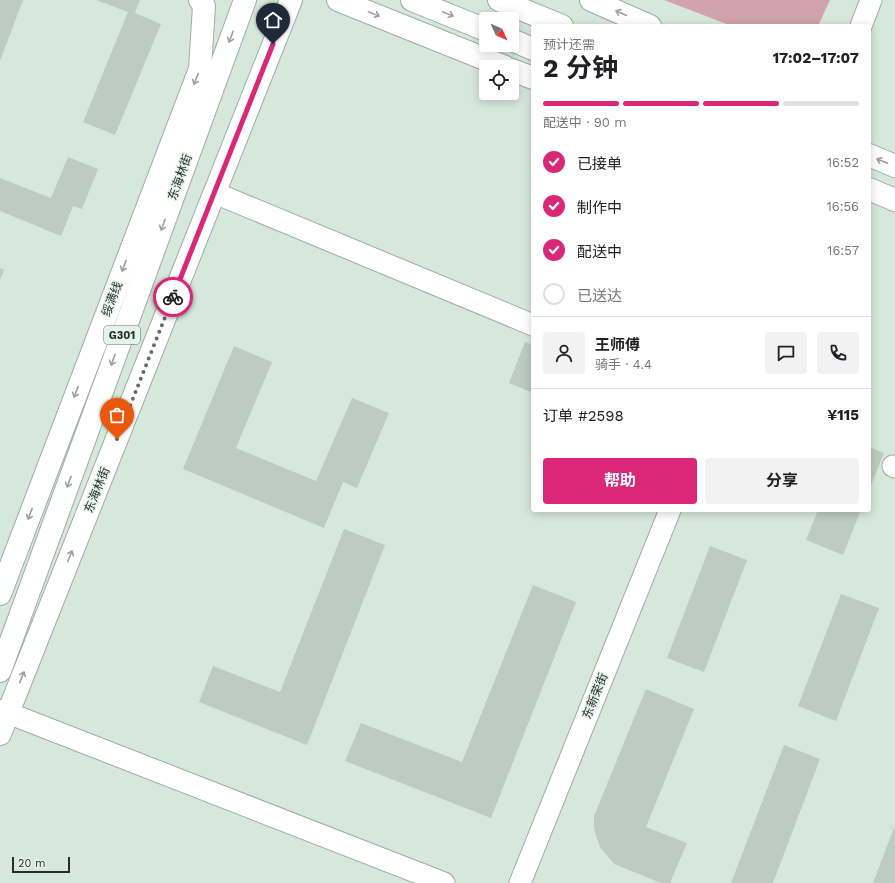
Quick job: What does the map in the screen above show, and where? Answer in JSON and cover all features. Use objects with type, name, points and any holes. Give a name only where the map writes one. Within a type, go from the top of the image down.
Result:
[{"type":"main road","name":"绥满线","points":[[0,594],[200,69],[204,6],[200,0]]},
{"type":"main road","name":"东海林街","points":[[0,670],[245,0]]},
{"type":"main road","name":"东海林街","points":[[0,734],[4,712],[215,193],[291,0]]},
{"type":"main road","points":[[338,0],[488,60]]},
{"type":"main road","points":[[412,0],[479,27]]},
{"type":"main road","points":[[499,0],[557,24]]},
{"type":"main road","points":[[592,0],[646,24]]},
{"type":"main road","points":[[519,43],[531,48]]},
{"type":"main road","points":[[519,73],[531,77]]},
{"type":"main road","points":[[871,156],[895,166]]},
{"type":"main road","points":[[871,190],[895,200]]},
{"type":"street","points":[[862,24],[871,0]]},
{"type":"street","points":[[215,193],[531,324]]},
{"type":"street","name":"东新荣街","points":[[520,883],[669,512]]},
{"type":"street","points":[[4,712],[444,883]]},
{"type":"shaded area","points":[[664,0],[830,0],[819,24],[727,24]]},
{"type":"building","points":[[0,0],[23,0],[0,61]]},
{"type":"building","points":[[96,0],[140,0],[135,13],[161,24],[115,135],[83,122],[128,12]]},
{"type":"building","points":[[68,157],[98,169],[82,209],[73,206],[61,236],[0,211],[0,178],[51,198]]},
{"type":"building","points":[[0,268],[4,270],[0,280]]},
{"type":"building","points":[[525,342],[531,344],[531,392],[509,383]]},
{"type":"building","points":[[234,346],[272,362],[236,448],[316,481],[352,398],[389,413],[357,488],[343,482],[324,528],[183,469]]},
{"type":"building","points":[[871,448],[884,453],[871,485]]},
{"type":"building","points":[[817,512],[860,512],[843,555],[806,540]]},
{"type":"building","points":[[344,529],[385,545],[307,745],[199,702],[213,666],[280,692]]},
{"type":"building","points":[[710,546],[747,560],[704,672],[667,658]]},
{"type":"building","points":[[533,585],[576,602],[491,818],[345,761],[361,723],[462,762]]},
{"type":"building","points":[[841,594],[879,608],[836,721],[798,706]]},
{"type":"building","points":[[646,689],[694,709],[646,827],[687,843],[670,883],[661,883],[614,864],[600,847],[594,829],[594,816]]},
{"type":"building","points":[[784,745],[820,759],[773,883],[731,883]]},
{"type":"building","points":[[895,825],[895,883],[873,883]]},
{"type":"way so far","points":[[117,439],[173,297]]},
{"type":"route","points":[[173,297],[273,44]]}]
